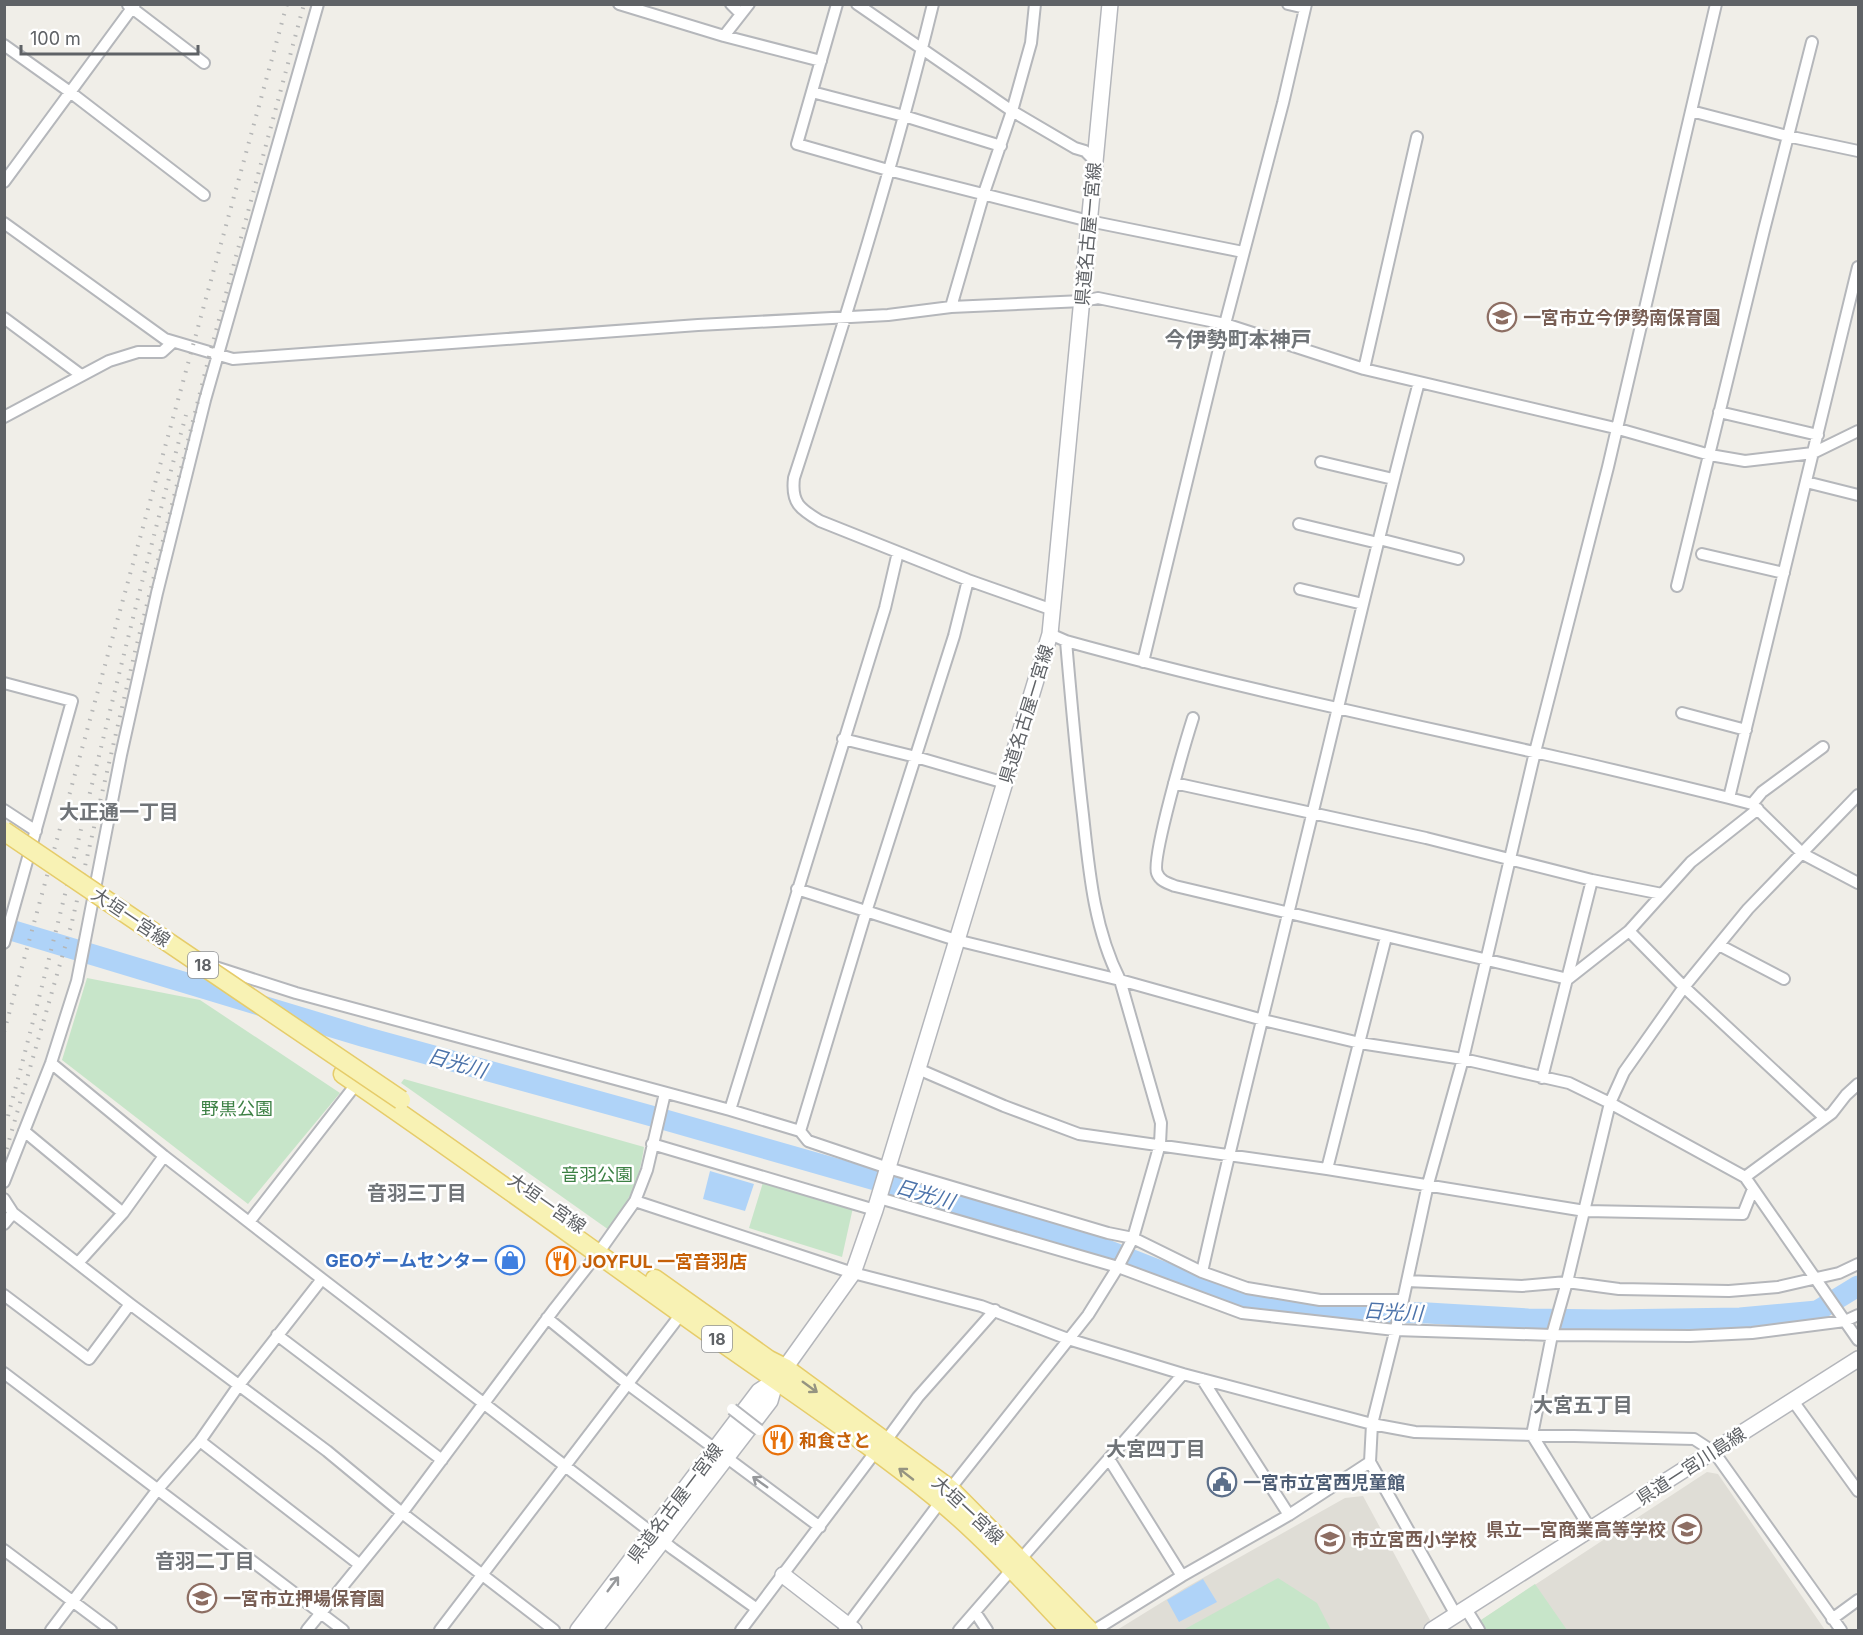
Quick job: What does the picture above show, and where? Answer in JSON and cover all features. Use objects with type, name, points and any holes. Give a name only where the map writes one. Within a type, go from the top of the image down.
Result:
[{"type":"main road","name":"県道名古屋一宮線","points":[[578,1630],[657,1536],[721,1454],[770,1401],[780,1374],[854,1273],[878,1201],[1050,634],[1110,4]]},
{"type":"main road","name":"大垣一宮線","points":[[4,831],[401,1101],[602,1248],[681,1314],[780,1374],[881,1446],[945,1495],[1089,1630]]},
{"type":"main road","name":"大垣一宮線","points":[[4,845],[769,1360],[780,1374]]},
{"type":"main road","name":"県道一宮川島線","points":[[1432,1630],[1858,1359]]},
{"type":"main road","name":"県道名古屋一宮線","points":[[594,1630],[657,1536]]},
{"type":"main road","name":"大垣一宮線","points":[[1016,1564],[1070,1630]]},
{"type":"main road","points":[[783,1575],[848,1629]]},
{"type":"street","points":[[4,1182],[51,1063],[77,981],[92,899],[157,593],[192,448],[318,4]]},
{"type":"street","points":[[619,4],[724,36],[821,61]]},
{"type":"street","points":[[731,4],[741,14]]},
{"type":"street","points":[[724,36],[749,4]]},
{"type":"street","points":[[837,4],[797,144],[888,170],[1089,221],[1243,252]]},
{"type":"street","points":[[857,4],[1012,111],[1075,148],[1085,151],[1094,160]]},
{"type":"street","points":[[933,4],[904,116],[846,317],[794,478],[792,491],[794,499],[805,512],[820,521],[968,580],[1053,610]]},
{"type":"street","points":[[951,307],[1031,43],[1035,4]]},
{"type":"street","points":[[1143,662],[1243,252],[1283,103],[1305,6],[1288,4]]},
{"type":"street","points":[[1479,1630],[1461,1612],[1370,1462],[1372,1424],[1428,1184],[1463,1059],[1484,961],[1535,752],[1608,467],[1716,4]]},
{"type":"street","points":[[4,182],[131,6],[204,63]]},
{"type":"street","points":[[1677,586],[1812,42]]},
{"type":"street","points":[[4,45],[70,92],[204,195]]},
{"type":"street","points":[[812,92],[904,116],[1001,146]]},
{"type":"street","points":[[1691,111],[1787,136],[1858,151]]},
{"type":"street","points":[[1364,369],[1417,137]]},
{"type":"street","points":[[4,223],[165,339],[233,359],[698,325],[888,315],[951,307],[1083,301],[1098,298],[1225,324],[1364,369],[1616,428],[1710,455],[1745,461],[1813,453],[1858,431]]},
{"type":"street","points":[[1729,798],[1813,453],[1853,311],[1858,267]]},
{"type":"street","points":[[4,318],[81,375]]},
{"type":"street","points":[[4,417],[109,361],[138,352],[162,352],[173,342]]},
{"type":"street","points":[[1202,1272],[1228,1156],[1263,1020],[1393,479],[1419,382]]},
{"type":"street","points":[[1719,412],[1818,435]]},
{"type":"street","points":[[1321,462],[1393,479]]},
{"type":"street","points":[[1806,482],[1858,495]]},
{"type":"street","points":[[1299,524],[1458,559]]},
{"type":"street","points":[[730,1110],[885,608],[898,552]]},
{"type":"street","points":[[1702,554],[1784,573]]},
{"type":"street","points":[[800,1131],[866,912],[954,636],[968,580]]},
{"type":"street","points":[[1300,589],[1363,604]]},
{"type":"street","points":[[1050,634],[1143,662],[1338,709],[1535,752],[1755,806],[1803,854],[1858,883]]},
{"type":"street","points":[[848,1629],[945,1495],[1088,1315],[1133,1240],[1160,1144],[1161,1123],[1120,980],[1111,962],[1091,894],[1066,640]]},
{"type":"street","points":[[4,683],[72,701],[4,943]]},
{"type":"street","points":[[1682,713],[1746,729]]},
{"type":"street","points":[[1193,718],[1174,783],[1157,857],[1155,871],[1161,881],[1484,961],[1568,979]]},
{"type":"street","points":[[843,739],[1005,783]]},
{"type":"street","points":[[1568,979],[1629,931],[1692,862],[1755,806],[1762,792],[1823,747]]},
{"type":"street","points":[[1174,783],[1426,838],[1592,880],[1662,894]]},
{"type":"street","points":[[1591,1530],[1532,1435],[1553,1333],[1610,1103],[1624,1072],[1684,987],[1748,909],[1858,795]]},
{"type":"street","points":[[4,810],[36,831]]},
{"type":"street","points":[[1542,1078],[1592,880]]},
{"type":"street","points":[[797,889],[956,940],[1120,980],[1263,1020],[1360,1043],[1463,1059],[1569,1083],[1745,1177],[1858,1340]]},
{"type":"street","points":[[4,898],[15,904]]},
{"type":"street","points":[[92,899],[185,960],[296,993],[800,1131],[808,1142],[888,1170],[1133,1240],[1202,1272],[1247,1288],[1320,1300],[1402,1301]]},
{"type":"street","points":[[1629,931],[1684,987],[1825,1118]]},
{"type":"street","points":[[1327,1169],[1386,937]]},
{"type":"street","points":[[1719,945],[1784,979]]},
{"type":"street","points":[[51,1063],[164,1156],[322,1279],[657,1536],[757,1609]]},
{"type":"street","points":[[918,1069],[1004,1106],[1079,1134],[1428,1184],[1585,1210],[1743,1214],[1753,1189]]},
{"type":"street","points":[[249,1222],[350,1079]]},
{"type":"street","points":[[1745,1177],[1825,1118],[1858,1084]]},
{"type":"street","points":[[307,1630],[402,1513],[635,1201],[646,1170],[665,1093]]},
{"type":"street","points":[[24,1131],[123,1213]]},
{"type":"street","points":[[653,1142],[1119,1264],[1242,1313],[1396,1328],[1690,1336],[1752,1333],[1858,1315]]},
{"type":"street","points":[[78,1263],[123,1213],[164,1156]]},
{"type":"street","points":[[4,1199],[13,1213],[130,1304],[327,1451],[402,1513],[554,1630]]},
{"type":"street","points":[[635,1201],[854,1273],[995,1311],[1068,1339],[1182,1374],[1372,1424],[1416,1432],[1694,1440],[1714,1452],[1841,1630]]},
{"type":"street","points":[[4,1224],[13,1213]]},
{"type":"street","points":[[1407,1281],[1522,1287],[1567,1282],[1620,1289],[1729,1291],[1778,1287],[1816,1280],[1858,1264]]},
{"type":"street","points":[[51,1630],[159,1489],[200,1441],[239,1385],[322,1279]]},
{"type":"street","points":[[4,1295],[89,1359],[130,1304]]},
{"type":"street","points":[[741,1630],[918,1397],[995,1311]]},
{"type":"street","points":[[440,1630],[681,1314]]},
{"type":"street","points":[[547,1318],[629,1385],[820,1527]]},
{"type":"street","points":[[277,1335],[442,1460]]},
{"type":"street","points":[[4,1373],[343,1630]]},
{"type":"street","points":[[959,1630],[1182,1374]]},
{"type":"street","points":[[1202,1379],[1289,1515]]},
{"type":"street","points":[[1793,1401],[1858,1491]]},
{"type":"street","points":[[732,1409],[759,1430]]},
{"type":"street","points":[[200,1441],[360,1565]]},
{"type":"street","points":[[1109,1459],[1182,1576]]},
{"type":"street","points":[[1095,1630],[1182,1576],[1289,1515],[1370,1462]]},
{"type":"street","points":[[4,1550],[111,1630]]},
{"type":"street","points":[[1832,1619],[1858,1600]]},
{"type":"street","points":[[975,1612],[987,1630]]},
{"type":"shaded area","name":"県立一宮商業高等学校","points":[[1707,1472],[1718,1474],[1825,1630],[1475,1630],[1472,1626]]},
{"type":"shaded area","name":"市立宮西小学校","points":[[1363,1496],[1430,1620],[1426,1630],[1117,1630],[1185,1588],[1345,1498]]},
{"type":"green space","name":"野黒公園","points":[[87,978],[200,1000],[340,1093],[248,1204],[62,1060]]},
{"type":"green space","name":"音羽公園","points":[[404,1079],[644,1147],[632,1191],[609,1230],[401,1083]]},
{"type":"green space","points":[[765,1176],[854,1203],[842,1257],[749,1228]]},
{"type":"green space","points":[[1278,1578],[1317,1603],[1331,1630],[1185,1629]]},
{"type":"green space","points":[[1535,1584],[1567,1630],[1475,1630],[1472,1626]]},
{"type":"water","points":[[710,1171],[754,1184],[745,1211],[703,1199]]},
{"type":"water","points":[[1203,1579],[1217,1602],[1179,1622],[1167,1600]]},
{"type":"waterway","name":"日光川","points":[[4,928],[365,1037],[1071,1236],[1209,1290],[1259,1306],[1328,1312],[1428,1313],[1528,1319],[1740,1318],[1817,1311],[1858,1286]]},
{"type":"railway","points":[[4,1032],[287,4]]},
{"type":"railway","points":[[4,1158],[71,926],[135,652],[210,353],[304,4]]},
{"type":"railway","points":[[8,1116],[186,415]]},
{"type":"place","name":"一宮市立今伊勢南保育園","points":[[1502,317]]},
{"type":"place","name":"GEOゲームセンター","points":[[510,1260]]},
{"type":"place","name":"JOYFUL 一宮音羽店","points":[[561,1261]]},
{"type":"place","name":"和食さと","points":[[778,1440]]},
{"type":"place","name":"一宮市立宮西児童館","points":[[1222,1482]]},
{"type":"place","name":"県立一宮商業高等学校","points":[[1687,1529]]},
{"type":"place","name":"市立宮西小学校","points":[[1330,1539]]},
{"type":"place","name":"一宮市立押場保育園","points":[[202,1598]]},
{"type":"district","name":"今伊勢町本神戸","points":[[1238,339]]},
{"type":"district","name":"大正通一丁目","points":[[119,812]]},
{"type":"district","name":"音羽三丁目","points":[[417,1193]]},
{"type":"district","name":"大宮五丁目","points":[[1583,1405]]},
{"type":"district","name":"大宮四丁目","points":[[1156,1449]]},
{"type":"district","name":"音羽二丁目","points":[[205,1561]]}]
